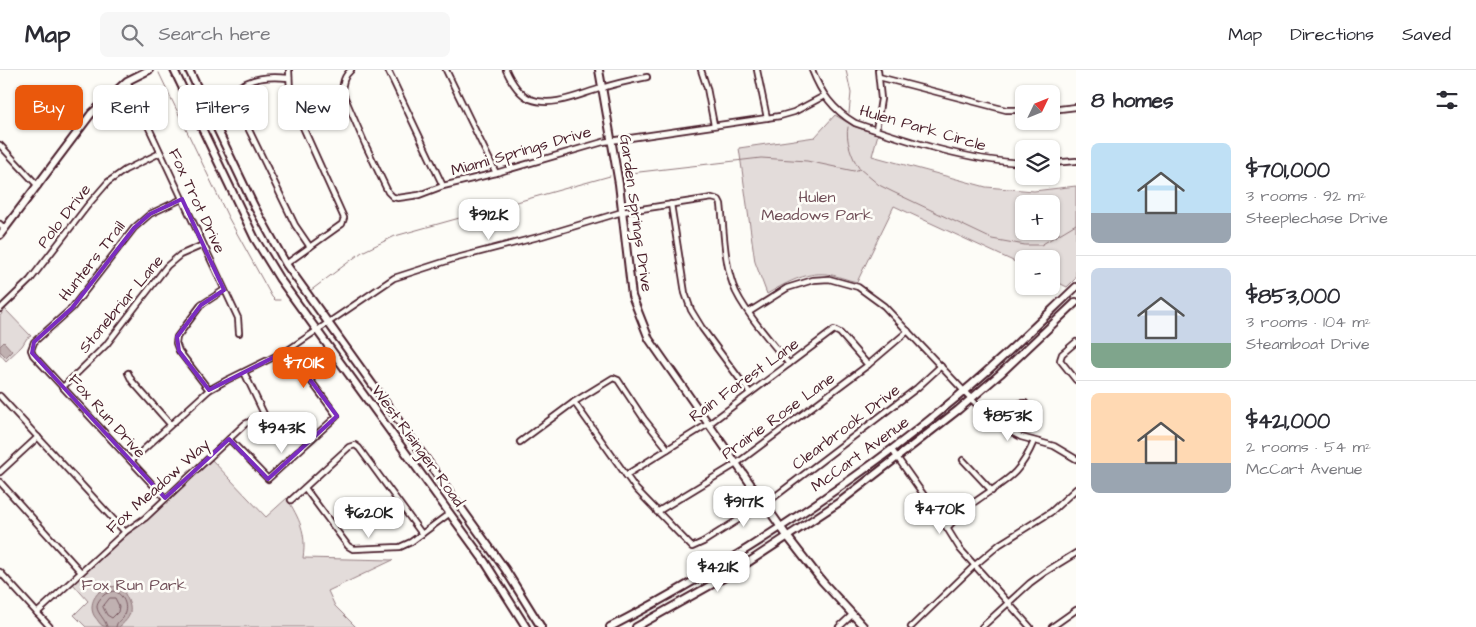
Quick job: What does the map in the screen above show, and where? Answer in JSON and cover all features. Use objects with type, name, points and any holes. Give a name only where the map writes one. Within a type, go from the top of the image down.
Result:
[{"type":"main road","points":[[0,236],[91,114],[127,81],[149,70]]},
{"type":"main road","name":"West Risinger Road","points":[[174,70],[255,240],[279,278],[485,562],[526,627]]},
{"type":"main road","name":"West Risinger Road","points":[[189,70],[254,206],[286,264],[327,324],[505,569],[541,627]]},
{"type":"main road","name":"Garden Springs Drive","points":[[599,70],[612,140],[632,296],[642,324],[655,349],[780,527],[822,581],[864,627]]},
{"type":"main road","name":"McCart Avenue","points":[[610,627],[666,597],[780,527],[892,450],[964,391],[1076,287]]},
{"type":"main road","name":"McCart Avenue","points":[[636,627],[729,575],[841,501],[971,399],[1076,302]]},
{"type":"main road","points":[[450,513],[459,506]]},
{"type":"street","points":[[286,264],[342,224],[344,218],[293,105],[290,92],[290,70]]},
{"type":"street","name":"Miami Springs Drive","points":[[351,70],[346,74],[342,82],[342,91],[388,192],[393,197],[404,198],[612,140],[767,118],[794,112],[824,96]]},
{"type":"street","points":[[388,70],[443,186]]},
{"type":"street","points":[[446,70],[496,173]]},
{"type":"street","points":[[506,70],[518,90],[530,99],[543,102],[557,101],[603,87],[647,77]]},
{"type":"street","points":[[702,70],[714,125]]},
{"type":"street","points":[[757,70],[767,118]]},
{"type":"street","name":"Hulen Park Circle","points":[[812,70],[824,96],[846,118],[854,123],[972,157],[1015,163]]},
{"type":"street","points":[[876,130],[881,100],[878,70]]},
{"type":"street","points":[[289,78],[270,76],[258,78],[247,81],[234,90],[236,100],[295,225],[310,247]]},
{"type":"street","points":[[879,77],[1006,110],[1015,110]]},
{"type":"street","name":"Fox Trot Drive","points":[[127,81],[238,318],[239,332]]},
{"type":"street","points":[[1060,109],[1076,107]]},
{"type":"street","points":[[0,145],[38,186]]},
{"type":"street","name":"Polo Drive","points":[[0,309],[30,280],[108,182],[125,170],[160,153]]},
{"type":"street","points":[[1060,162],[1076,161]]},
{"type":"street","points":[[131,461],[209,390],[288,350],[394,278],[622,212],[671,204],[712,198],[719,200],[733,284],[749,312],[789,364]]},
{"type":"street","name":"Hunters Trail","points":[[31,350],[34,342],[72,308],[134,228],[150,214],[182,199]]},
{"type":"street","points":[[671,204],[685,293],[689,305],[702,328],[750,393]]},
{"type":"street","points":[[0,224],[5,230]]},
{"type":"street","name":"Stonebriar Lane","points":[[63,387],[106,345],[172,262],[180,255],[203,245]]},
{"type":"street","points":[[749,312],[796,284],[813,280],[829,279],[858,288],[874,297],[994,422],[1009,432],[1054,446],[1076,458]]},
{"type":"street","points":[[209,390],[179,351],[176,343],[177,337],[201,305],[224,290]]},
{"type":"street","name":"Rain Forest Lane","points":[[626,475],[708,424],[836,330],[868,366]]},
{"type":"street","name":"Prairie Rose Lane","points":[[658,512],[736,464],[868,366],[908,331]]},
{"type":"street","points":[[1076,342],[1061,356],[1060,360],[1076,380]]},
{"type":"street","name":"Fox Run Drive","points":[[31,350],[33,355],[166,498]]},
{"type":"street","points":[[229,439],[268,480],[337,416],[288,350]]},
{"type":"street","name":"Clearbrook Drive","points":[[574,402],[626,475],[692,547],[764,504],[917,388],[941,366]]},
{"type":"street","name":"Fox Meadow Way","points":[[37,613],[125,532],[145,518],[245,424],[264,414],[244,372]]},
{"type":"street","points":[[128,373],[132,381],[170,424]]},
{"type":"street","points":[[520,442],[574,402],[610,379],[615,378],[668,449]]},
{"type":"street","points":[[0,396],[125,532]]},
{"type":"street","points":[[994,422],[1013,405],[1018,403],[1025,404]]},
{"type":"street","points":[[0,472],[38,437]]},
{"type":"street","points":[[947,528],[969,507],[1006,482],[1022,466],[1034,441]]},
{"type":"street","points":[[291,500],[349,447],[354,445],[359,448],[422,534]]},
{"type":"street","points":[[892,450],[960,549],[1030,627]]},
{"type":"street","points":[[963,460],[992,491]]},
{"type":"street","points":[[0,482],[82,572]]},
{"type":"street","points":[[305,488],[348,546],[353,549],[397,548],[422,534],[450,513]]},
{"type":"street","points":[[911,627],[974,566],[1000,544],[1050,512],[1076,489]]},
{"type":"street","points":[[982,627],[1045,572],[1076,553]]},
{"type":"street","points":[[0,572],[50,627]]},
{"type":"street","points":[[1052,627],[1076,610]]},
{"type":"street","points":[[839,627],[852,615]]},
{"type":"highlighted area","points":[[182,199],[224,290],[201,305],[177,337],[179,351],[209,390],[288,350],[337,416],[268,479],[229,439],[165,498],[32,353],[34,342],[72,308],[134,228],[150,214]]},
{"type":"green space","name":"Hulen Meadows Park","points":[[835,115],[855,127],[878,134],[872,156],[986,187],[1034,191],[1076,186],[1076,278],[1067,287],[1060,284],[1060,250],[1015,250],[1015,262],[894,206],[857,282],[830,275],[810,275],[788,283],[767,294],[755,262],[739,148],[815,137]]},
{"type":"green space","points":[[5,309],[31,336],[6,361],[0,354],[0,316]]},
{"type":"green space","name":"Fox Run Park","points":[[212,460],[266,517],[287,498],[303,533],[303,558],[393,560],[328,591],[335,606],[356,627],[86,627],[74,615],[88,601],[73,584],[130,532],[150,518]]},
{"type":"water","points":[[4,342],[12,351],[6,357],[0,351],[0,346]]},
{"type":"water","points":[[117,586],[122,588],[129,604],[130,613],[125,622],[119,627],[103,626],[93,613],[93,601],[101,590]]},
{"type":"waterway","points":[[846,70],[851,93],[849,113]]},
{"type":"waterway","points":[[159,73],[228,217],[272,297],[275,300],[280,300]]},
{"type":"waterway","points":[[848,127],[847,137],[859,168]]},
{"type":"waterway","points":[[622,174],[761,158],[807,161],[854,171],[860,169],[879,185],[992,239],[1025,245],[1041,245],[1076,224]]},
{"type":"waterway","points":[[310,291],[362,252],[395,236],[610,176]]}]
